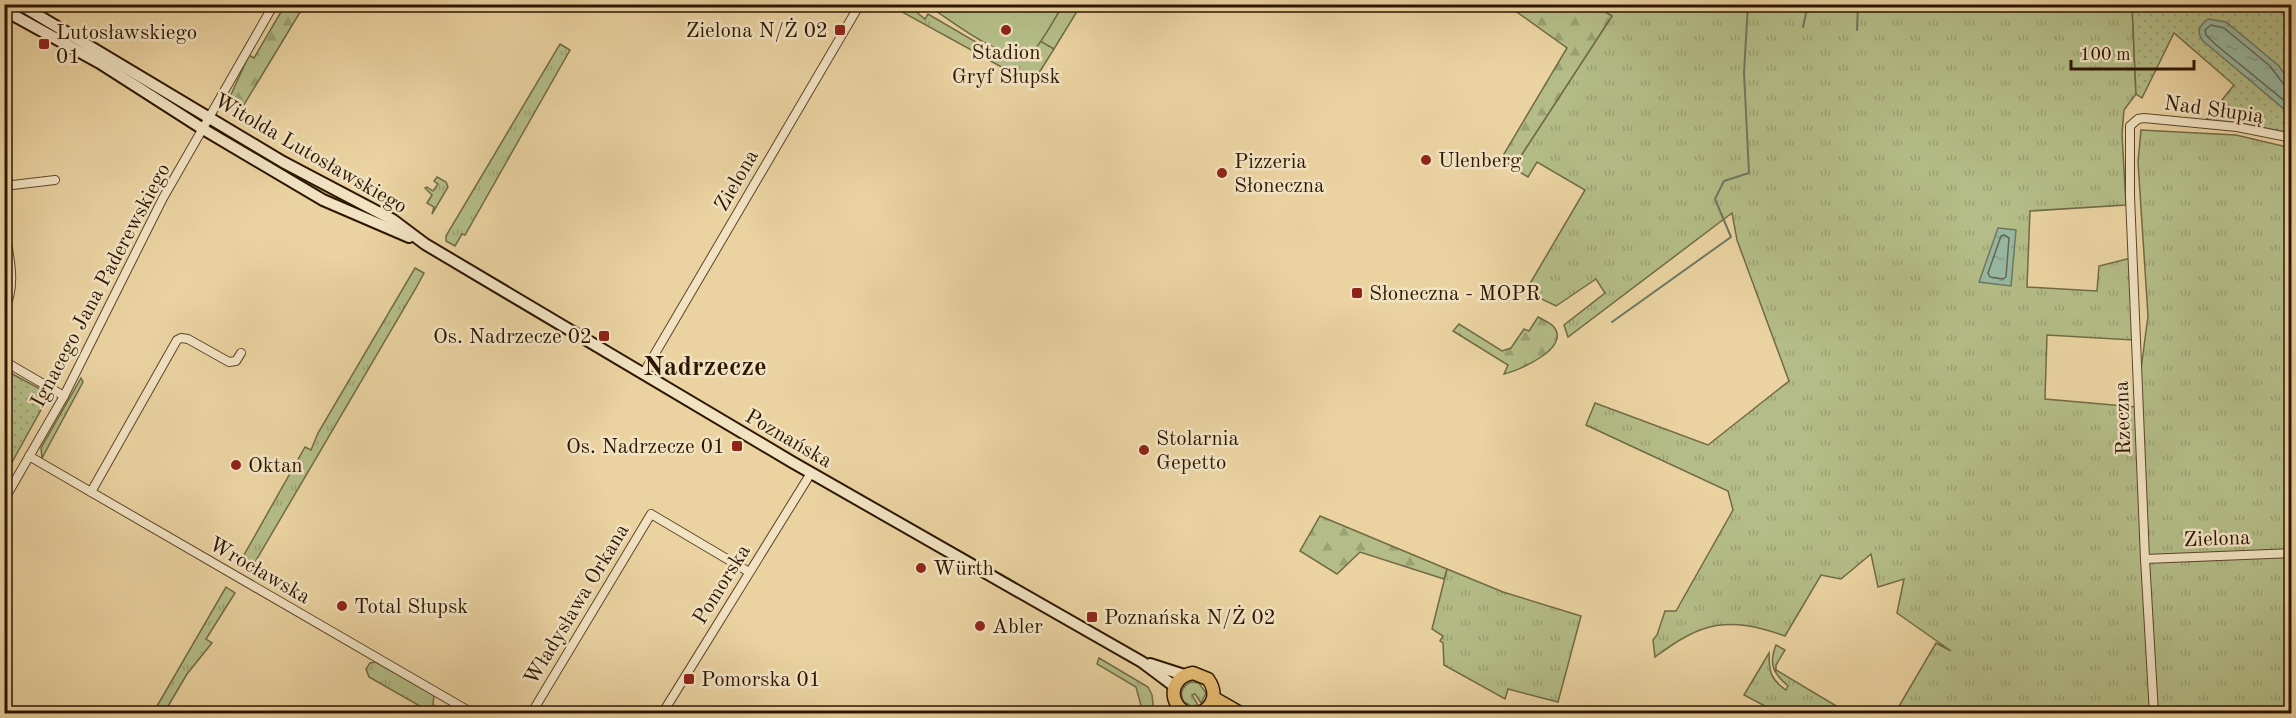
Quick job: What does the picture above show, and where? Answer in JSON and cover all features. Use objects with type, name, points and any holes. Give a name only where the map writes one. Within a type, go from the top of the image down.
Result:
[{"type":"main road","name":"Witolda Lutosławskiego","points":[[19,4],[283,162],[393,220],[420,242]]},
{"type":"main road","name":"Witolda Lutosławskiego","points":[[7,8],[330,204],[420,242]]},
{"type":"main road","name":"Poznańska","points":[[420,242],[811,473],[1142,662],[1174,686]]},
{"type":"main road","name":"Poznańska","points":[[1142,662],[1184,675]]},
{"type":"main road","points":[[1189,714],[1175,710],[1174,686],[1184,675],[1198,673],[1208,679],[1212,685],[1208,708],[1242,714]]},
{"type":"street","name":"Ignacego Jana Paderewskiego","points":[[4,500],[64,396],[158,207],[274,4]]},
{"type":"street","name":"Zielona","points":[[643,374],[860,4]]},
{"type":"street","name":"Nad Słupią","points":[[2133,122],[2144,118],[2226,126],[2292,138]]},
{"type":"street","name":"Rzeczna","points":[[2133,122],[2129,135],[2130,196],[2145,559],[2154,714]]},
{"type":"street","points":[[4,186],[55,180]]},
{"type":"street","points":[[4,225],[11,287],[4,310]]},
{"type":"street","points":[[91,492],[177,340],[186,338],[229,362],[236,361],[242,353]]},
{"type":"street","points":[[4,362],[64,396]]},
{"type":"street","name":"Wrocławska","points":[[29,456],[474,714]]},
{"type":"street","name":"Pomorska","points":[[662,714],[811,473]]},
{"type":"street","name":"Władysława Orkana","points":[[531,714],[651,513],[749,572]]},
{"type":"street","name":"Zielona","points":[[2145,559],[2292,554]]},
{"type":"green space","points":[[1063,4],[1081,5],[1054,49],[1040,41]]},
{"type":"green space","points":[[285,5],[295,5],[302,9],[242,108],[229,99],[249,55],[254,58]]},
{"type":"green space","name":"Stadion Gryf Słupsk","points":[[932,5],[1063,5],[1036,48],[1023,55],[1011,54],[983,42],[936,11]]},
{"type":"green space","points":[[1063,5],[1040,40],[1054,49],[1032,84],[987,59],[1003,34]]},
{"type":"green space","points":[[1507,5],[1594,5],[1612,16],[1513,168],[1501,159],[1567,48]]},
{"type":"green space","points":[[1594,5],[2132,5],[2136,94],[2124,110],[2122,134],[2126,205],[2030,211],[2027,287],[2097,291],[2099,266],[2131,258],[2133,340],[2047,335],[2045,399],[2136,407],[2148,316],[2138,162],[2141,130],[2236,135],[2291,148],[2291,713],[1895,713],[1936,643],[1951,651],[1897,613],[1904,579],[1878,587],[1871,554],[1841,579],[1821,575],[1785,636],[1747,626],[1731,624],[1717,626],[1702,629],[1688,636],[1655,657],[1653,640],[1665,611],[1676,611],[1733,510],[1728,491],[1586,425],[1595,403],[1708,445],[1789,381],[1737,240],[1732,213],[1568,337],[1564,325],[1605,293],[1596,279],[1556,306],[1529,293],[1528,287],[1585,190],[1537,162],[1528,177],[1513,168],[1612,16]]},
{"type":"green space","points":[[2132,5],[2246,5],[2291,14],[2291,133],[2239,123],[2206,120],[2234,85],[2174,33],[2142,98],[2136,94]]},
{"type":"green space","points":[[914,10],[925,19],[928,14],[988,49],[984,57],[902,12]]},
{"type":"green space","points":[[560,44],[570,50],[465,235],[462,234],[455,246],[446,241],[446,236]]},
{"type":"green space","points":[[437,177],[446,182],[448,187],[432,214],[434,207],[427,203],[432,195],[425,188],[433,191],[438,184],[434,181]]},
{"type":"green space","points":[[415,268],[424,273],[416,288],[251,569],[240,562],[305,447],[311,450],[318,433]]},
{"type":"green space","points":[[1538,317],[1554,327],[1557,335],[1555,343],[1541,357],[1504,374],[1508,365],[1453,331],[1459,324],[1502,351],[1511,348],[1524,329],[1529,331]]},
{"type":"green space","points":[[5,370],[42,390],[48,397],[5,475]]},
{"type":"green space","points":[[81,378],[83,382],[42,458],[41,448]]},
{"type":"green space","points":[[1320,516],[1447,569],[1444,579],[1360,552],[1337,574],[1300,551]]},
{"type":"green space","points":[[1447,569],[1503,592],[1581,616],[1558,702],[1508,689],[1505,699],[1444,665],[1443,643],[1440,641],[1443,636],[1432,629]]},
{"type":"green space","points":[[226,587],[235,593],[206,639],[212,643],[187,674],[164,713],[153,713]]},
{"type":"green space","points":[[1776,645],[1785,650],[1776,665],[1776,670],[1848,713],[1778,713],[1744,695],[1769,653],[1771,674],[1786,690],[1788,686],[1776,673],[1773,664]]},
{"type":"green space","points":[[1099,658],[1148,687],[1152,695],[1154,713],[1143,713],[1136,687],[1097,664]]},
{"type":"green space","points":[[376,662],[434,695],[433,705],[439,708],[444,707],[455,713],[432,713],[369,677],[366,669],[370,663]]},
{"type":"green space","points":[[1191,682],[1199,683],[1206,693],[1201,703],[1195,694],[1192,695],[1198,705],[1191,706],[1182,699],[1182,690]]},
{"type":"water","points":[[2208,19],[2226,22],[2279,66],[2291,84],[2291,115],[2202,40],[2199,34],[2200,28]]},
{"type":"water","points":[[1998,228],[2016,230],[2011,286],[1979,282]]},
{"type":"waterway","points":[[1612,322],[1731,237],[1715,199],[1724,181],[1749,173],[1744,73],[1748,4]]},
{"type":"waterway","points":[[1803,27],[1808,4]]},
{"type":"waterway","points":[[1857,30],[1858,4]]},
{"type":"place","name":"Zielona N/Ż 02","points":[[840,30]]},
{"type":"place","name":"Stadion Gryf Słupsk","points":[[1006,30]]},
{"type":"place","name":"Lutosławskiego 01","points":[[44,44]]},
{"type":"place","name":"Ulenberg","points":[[1426,160]]},
{"type":"place","name":"Pizzeria Słoneczna","points":[[1222,173]]},
{"type":"place","name":"Słoneczna - MOPR","points":[[1357,293]]},
{"type":"place","name":"Os. Nadrzecze 02","points":[[604,336]]},
{"type":"place","name":"Os. Nadrzecze 01","points":[[737,446]]},
{"type":"place","name":"Stolarnia Gepetto","points":[[1144,450]]},
{"type":"place","name":"Oktan","points":[[236,465]]},
{"type":"place","name":"Würth","points":[[921,568]]},
{"type":"place","name":"Total Słupsk","points":[[342,606]]},
{"type":"place","name":"Poznańska N/Ż 02","points":[[1092,617]]},
{"type":"place","name":"Abler","points":[[980,626]]},
{"type":"place","name":"Pomorska 01","points":[[689,679]]},
{"type":"district","name":"Nadrzecze","points":[[705,366]]}]
